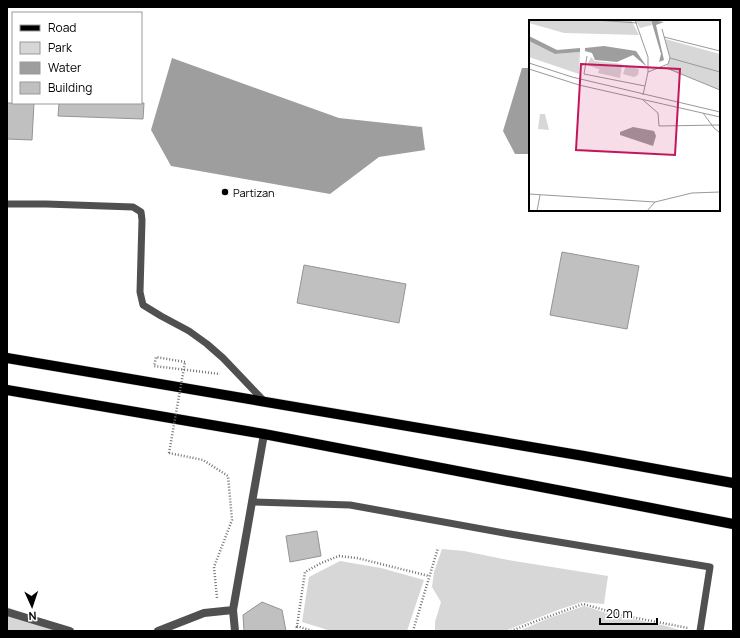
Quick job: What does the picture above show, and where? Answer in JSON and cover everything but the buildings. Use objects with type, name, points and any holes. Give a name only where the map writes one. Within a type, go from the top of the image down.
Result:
[{"type":"main road","points":[[7,358],[568,453],[733,483]]},
{"type":"main road","points":[[7,390],[264,434],[733,524]]},
{"type":"street","points":[[235,631],[234,610],[264,434]]},
{"type":"street","points":[[158,631],[204,613],[234,610]]},
{"type":"street","points":[[7,612],[70,631]]},
{"type":"lane","points":[[7,204],[133,207],[141,212],[140,292],[143,305],[160,316],[189,331],[223,358],[266,402]]},
{"type":"lane","points":[[252,502],[350,505],[710,567],[700,631]]},
{"type":"path","points":[[218,612],[214,567],[232,520],[228,476],[203,460],[169,453],[185,362],[156,357],[154,366],[240,376]]},
{"type":"path","points":[[413,631],[438,548]]},
{"type":"path","points":[[296,631],[305,572],[321,563],[339,556],[357,558],[429,576]]},
{"type":"path","points":[[511,631],[583,604],[626,616],[700,631]]},
{"type":"path","points":[[297,626],[312,631]]},
{"type":"green space","points":[[442,549],[464,551],[508,560],[608,576],[604,604],[582,602],[505,631],[435,631],[435,622],[441,602],[432,587],[434,572]]},
{"type":"green space","points":[[340,561],[381,568],[424,580],[407,631],[331,631],[302,622],[309,577]]},
{"type":"green space","points":[[584,606],[610,614],[683,631],[519,631],[549,618]]},
{"type":"green space","points":[[7,607],[74,631],[7,631]]},
{"type":"water","points":[[172,58],[339,118],[422,127],[425,150],[379,157],[330,194],[171,166],[151,130]]},
{"type":"water","points":[[522,68],[529,68],[529,154],[515,154],[503,131]]},
{"type":"place","name":"Partizan","points":[[225,192]]}]
